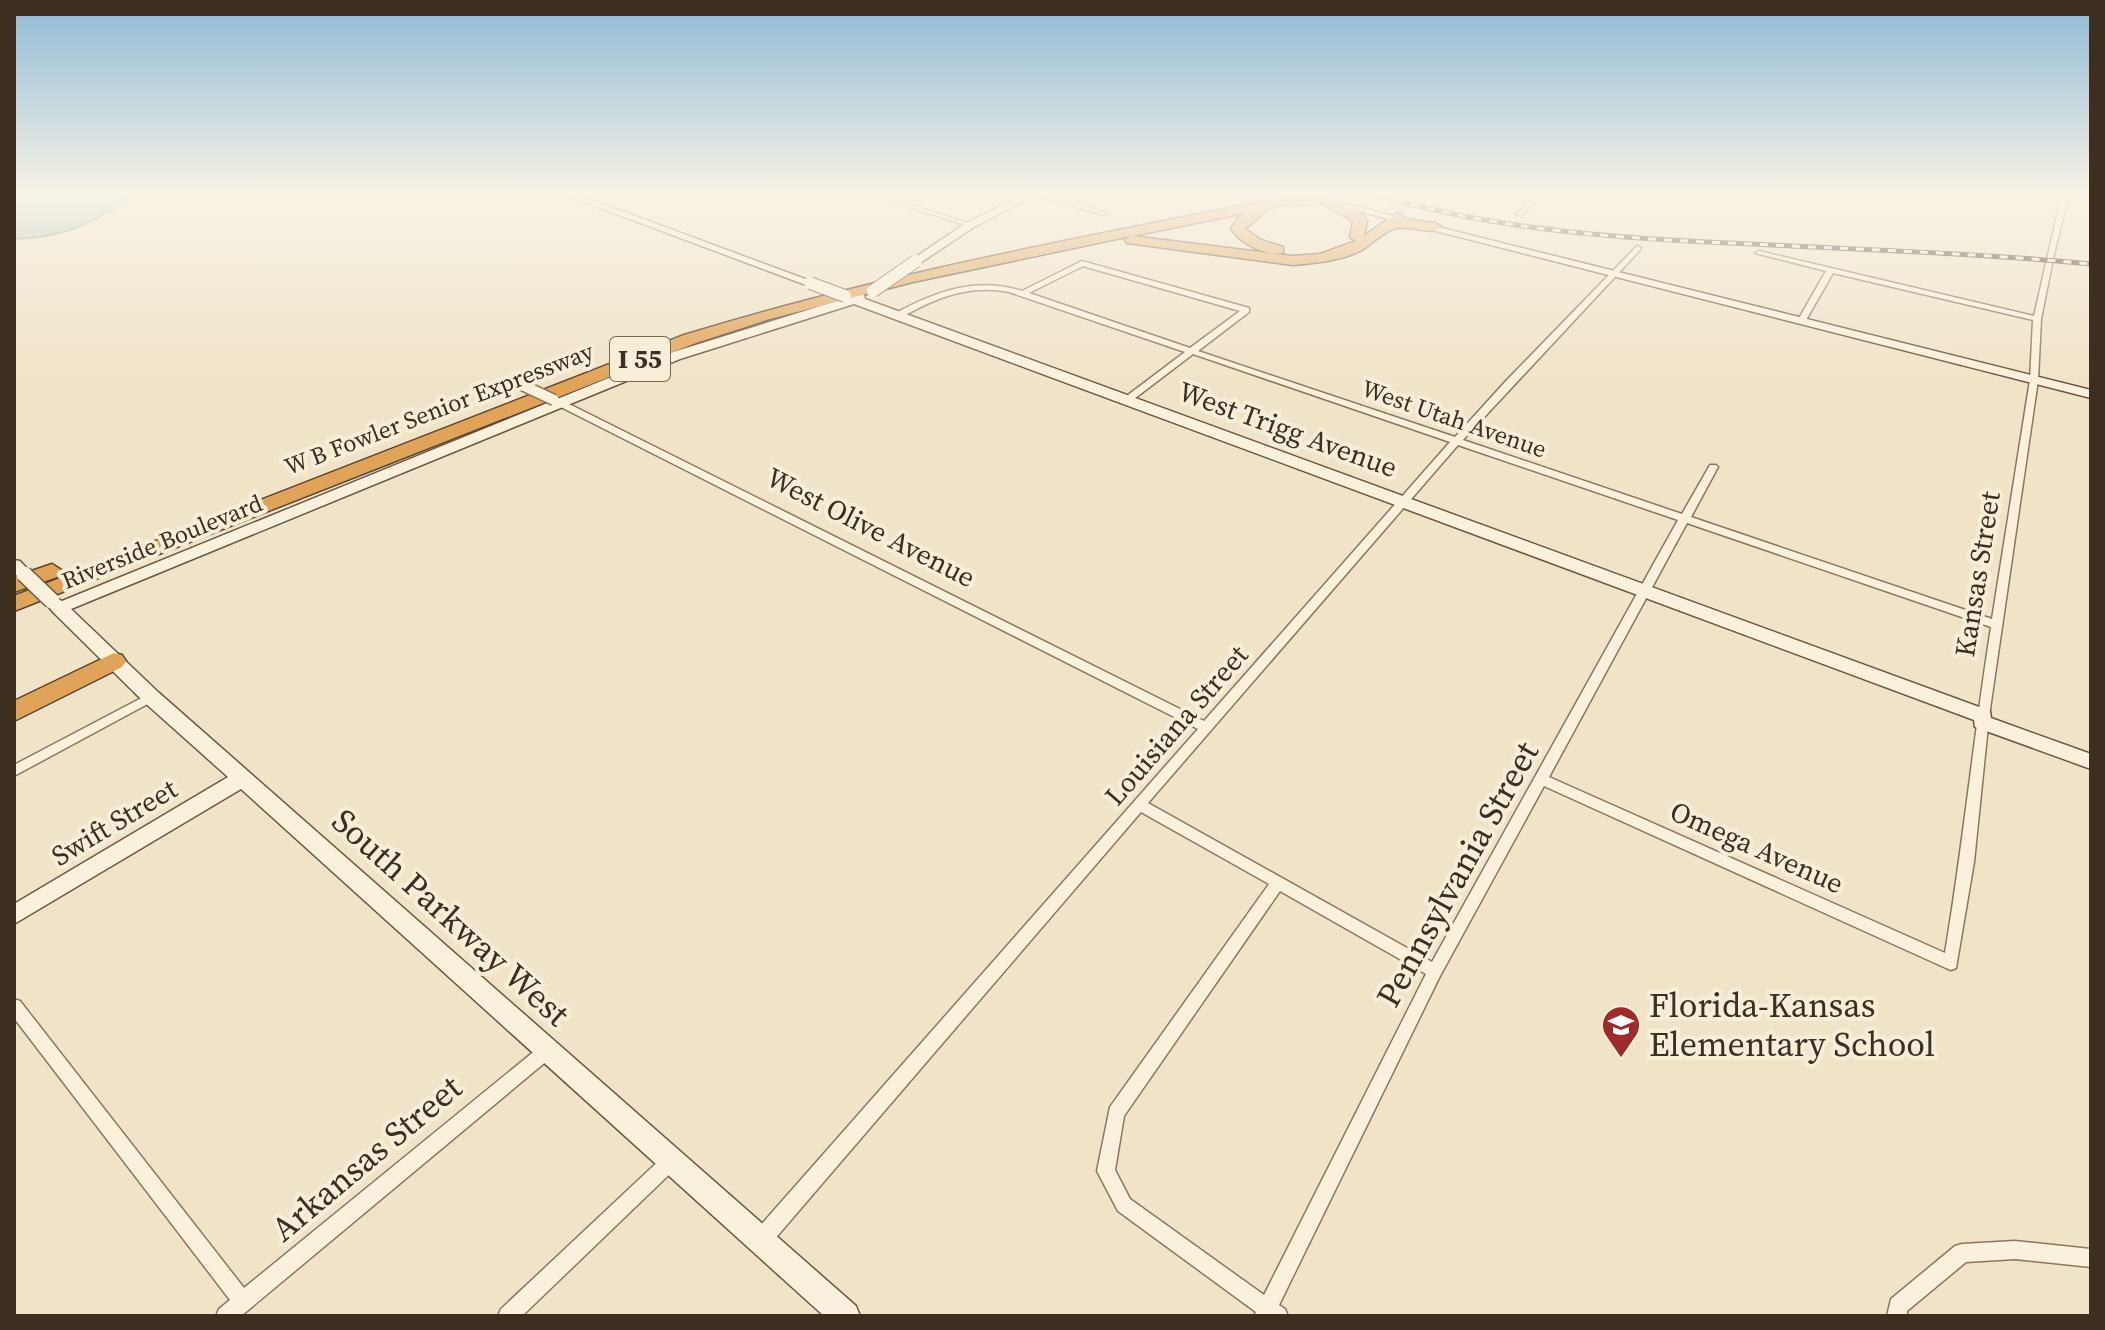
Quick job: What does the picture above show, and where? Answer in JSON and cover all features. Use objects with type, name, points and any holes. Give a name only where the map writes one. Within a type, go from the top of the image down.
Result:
[{"type":"highway","name":"W B Fowler Senior Expressway","points":[[16,574],[709,321],[782,297],[948,258]]},
{"type":"highway","name":"W B Fowler Senior Expressway","points":[[14,604],[690,339],[817,299],[1009,258]]},
{"type":"highway","points":[[1272,258],[1293,261],[1320,258]]},
{"type":"highway","points":[[14,698],[110,657]]},
{"type":"highway","points":[[14,712],[110,657]]},
{"type":"street","name":"West Trigg Avenue","points":[[742,258],[1647,591],[2091,762]]},
{"type":"street","name":"Riverside Boulevard","points":[[56,605],[557,401],[713,343],[805,318],[873,291],[920,258]]},
{"type":"street","points":[[1559,258],[2091,394]]},
{"type":"street","name":"Louisiana Street","points":[[760,1241],[1403,501],[1627,258]]},
{"type":"street","points":[[1779,258],[2037,319]]},
{"type":"street","name":"Kansas Street","points":[[1951,963],[1967,862],[1982,719],[2034,380],[2037,319],[2051,258]]},
{"type":"street","points":[[1022,294],[1082,263],[1246,310],[1127,400]]},
{"type":"street","points":[[1802,320],[1830,271]]},
{"type":"street","name":"West Utah Avenue","points":[[897,316],[932,296],[952,291],[999,288],[1022,294],[1998,625]]},
{"type":"street","name":"West Olive Avenue","points":[[515,381],[1205,727]]},
{"type":"street","name":"Pennsylvania Street","points":[[1269,1313],[1435,971],[1713,467]]},
{"type":"street","name":"South Parkway West","points":[[16,574],[56,605],[151,697],[846,1316]]},
{"type":"street","points":[[14,771],[151,697]]},
{"type":"street","name":"Swift Street","points":[[14,915],[244,777]]},
{"type":"street","name":"Omega Avenue","points":[[1542,779],[1951,963]]},
{"type":"street","points":[[1138,804],[1435,971]]},
{"type":"street","points":[[1269,1313],[1124,1205],[1106,1171],[1116,1113],[1277,884]]},
{"type":"street","points":[[14,1006],[243,1302]]},
{"type":"street","name":"Arkansas Street","points":[[226,1316],[548,1050]]},
{"type":"street","points":[[508,1316],[671,1161]]},
{"type":"street","points":[[1897,1311],[1962,1253],[2015,1250],[2091,1258]]},
{"type":"railway","points":[[2016,258],[2091,264]]},
{"type":"place","name":"Florida-Kansas Elementary School","points":[[1621,1059]]}]
